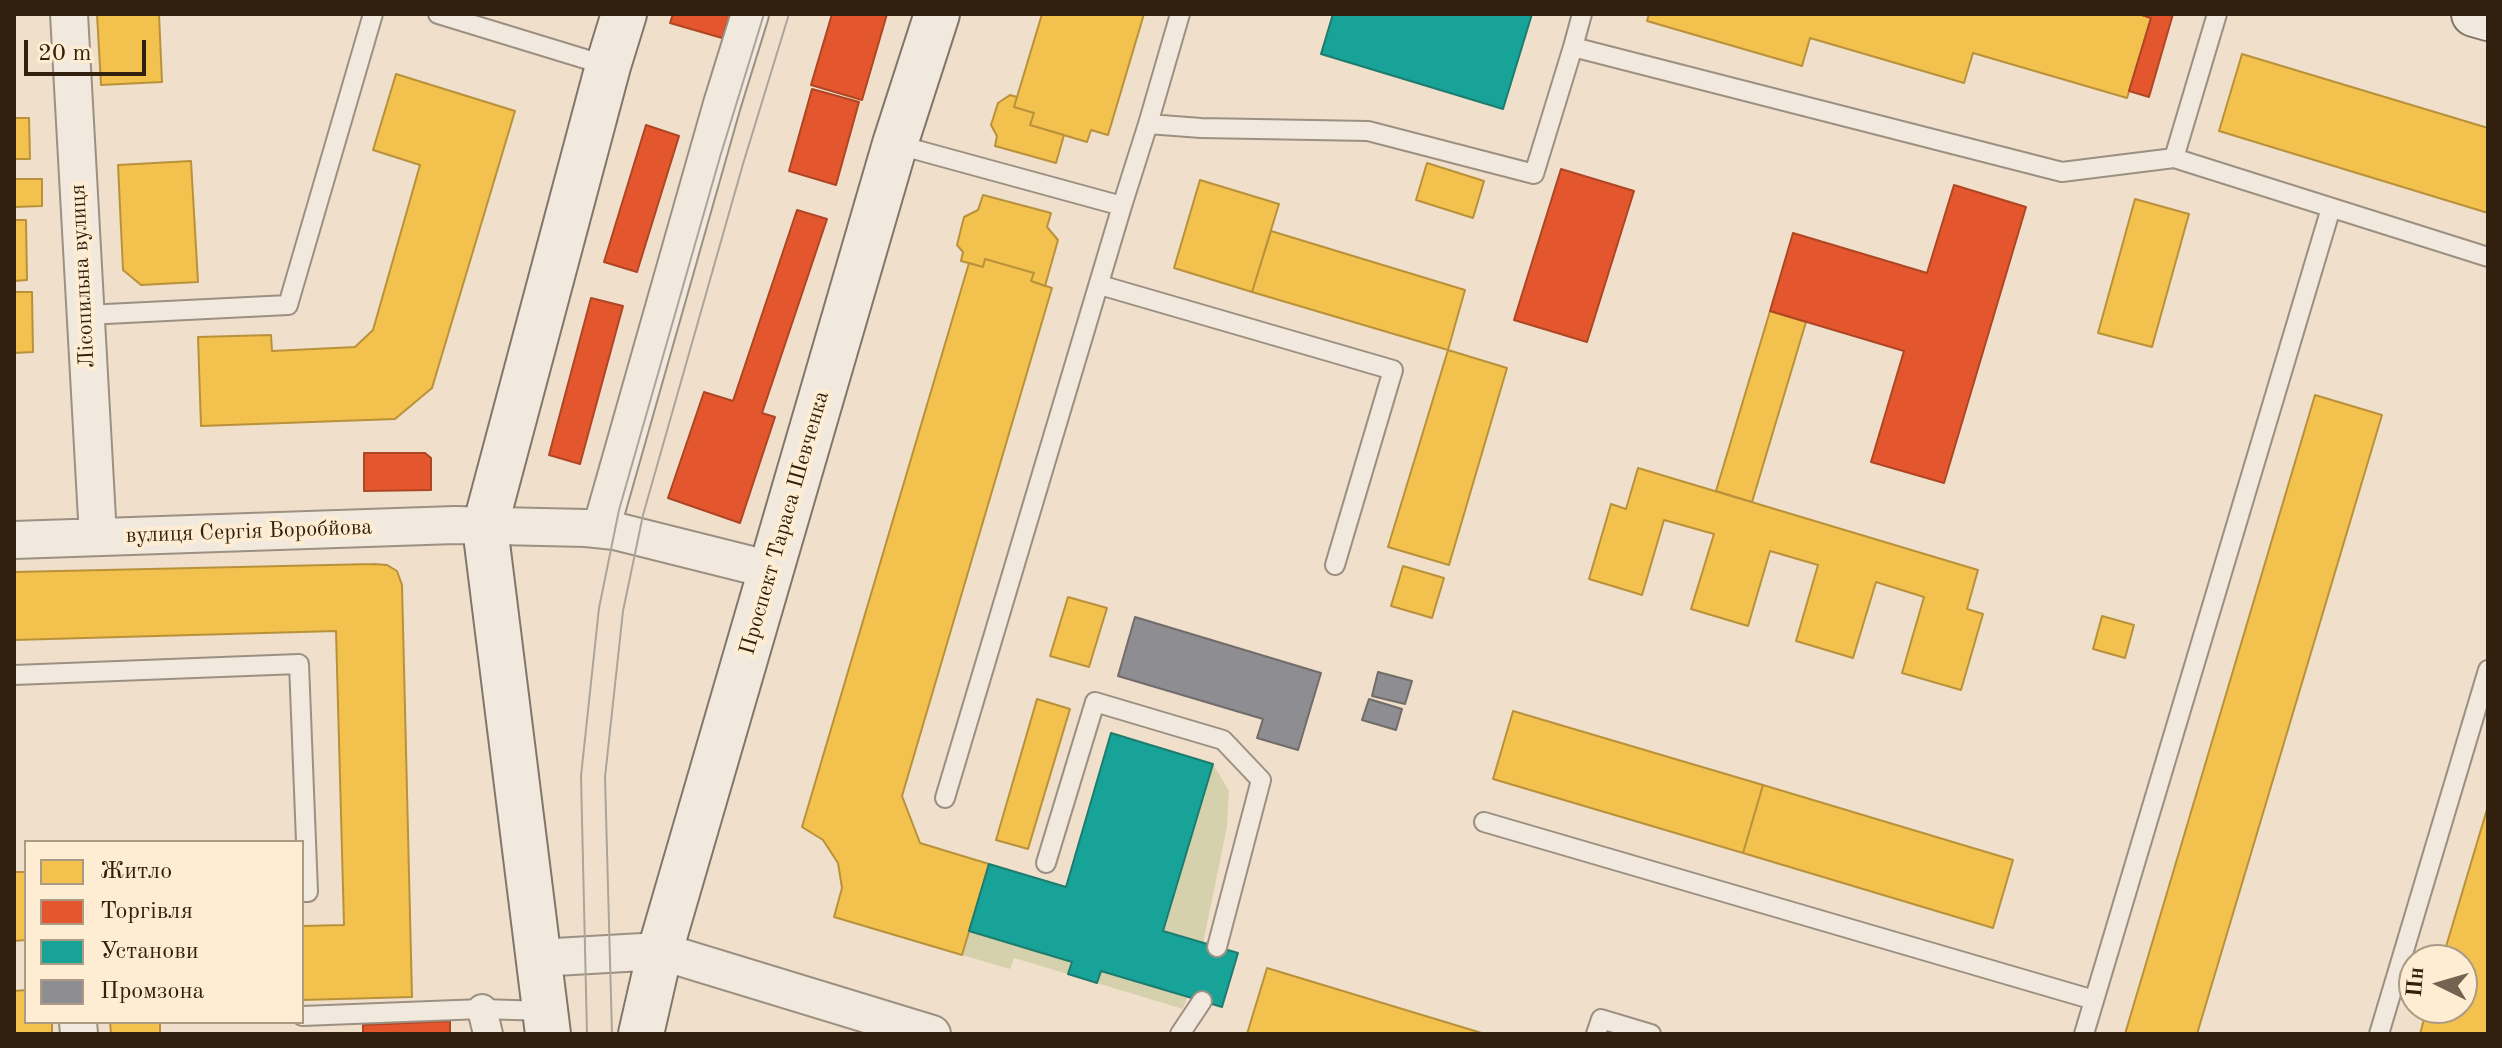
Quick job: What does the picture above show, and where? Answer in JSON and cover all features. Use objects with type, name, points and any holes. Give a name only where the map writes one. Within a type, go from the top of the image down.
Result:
[{"type":"main road","points":[[546,1023],[485,527],[624,14]]},
{"type":"main road","name":"Проспект Тараса Шевченка","points":[[641,1034],[660,951],[895,144],[937,14]]},
{"type":"main road","points":[[2474,14],[2488,18]]},
{"type":"street","name":"Лісопильна вулиця","points":[[69,14],[98,537]]},
{"type":"street","points":[[601,529],[750,14]]},
{"type":"street","name":"вулиця Сергія Воробйова","points":[[14,540],[455,525],[601,529],[771,570]]},
{"type":"street","points":[[538,958],[660,951],[932,1034]]},
{"type":"lane","points":[[86,315],[288,305],[373,14]]},
{"type":"lane","points":[[438,14],[608,66]]},
{"type":"lane","points":[[945,798],[1180,14]]},
{"type":"lane","points":[[1148,124],[1368,131],[1534,174],[1582,14]]},
{"type":"lane","points":[[2174,158],[2217,14]]},
{"type":"lane","points":[[1573,47],[2062,172],[2174,158],[2488,257]]},
{"type":"lane","points":[[895,144],[1122,206]]},
{"type":"lane","points":[[2084,1034],[2331,208]]},
{"type":"lane","points":[[1100,285],[1393,370],[1335,565]]},
{"type":"lane","points":[[14,675],[299,664],[308,892],[304,892]]},
{"type":"lane","points":[[2379,1034],[2488,670]]},
{"type":"lane","points":[[1046,863],[1095,702],[1223,740],[1261,780],[1217,947]]},
{"type":"lane","points":[[1484,822],[2094,1000]]},
{"type":"lane","points":[[1180,1034],[1202,1001]]},
{"type":"lane","points":[[304,1016],[483,1026],[546,1023]]},
{"type":"lane","points":[[1596,1034],[1601,1019],[1651,1034]]},
{"type":"shaded area","points":[[1213,764],[1229,791],[1227,827],[1203,943],[1163,931]]},
{"type":"shaded area","points":[[969,931],[1072,962],[1068,974],[1014,958],[1010,969],[962,955]]},
{"type":"shaded area","points":[[1101,971],[1187,997],[1183,1009],[1097,983]]},
{"type":"building: Житло","points":[[97,14],[159,14],[162,82],[101,85]]},
{"type":"building: Житло","points":[[1042,14],[1144,14],[1108,135],[1091,130],[1087,142],[1030,125],[1034,113],[1014,107]]},
{"type":"building: Житло","points":[[1649,14],[2139,14],[2151,18],[2127,98],[1973,53],[1964,83],[1810,38],[1802,66],[1647,21]]},
{"type":"building: Житло","points":[[2242,54],[2488,128],[2488,213],[2219,131]]},
{"type":"building: Житло","points":[[396,74],[515,111],[432,388],[395,419],[201,426],[198,337],[271,335],[272,351],[355,347],[373,330],[420,165],[373,150]]},
{"type":"building: Житло","points":[[1010,95],[1017,97],[1014,107],[1034,113],[1030,125],[1064,135],[1056,163],[995,146],[997,136],[991,125],[998,103]]},
{"type":"building: Житло","points":[[14,118],[29,118],[30,159],[14,159]]},
{"type":"building: Житло","points":[[191,161],[198,282],[141,285],[123,270],[118,165]]},
{"type":"building: Житло","points":[[1427,163],[1484,181],[1473,218],[1416,200]]},
{"type":"building: Житло","points":[[14,179],[42,179],[42,206],[14,207]]},
{"type":"building: Житло","points":[[1200,180],[1279,204],[1252,292],[1174,268]]},
{"type":"building: Житло","points":[[983,195],[1051,213],[1047,227],[1058,240],[1045,286],[1031,281],[1034,273],[985,259],[983,267],[961,261],[963,252],[957,245],[964,217],[978,210]]},
{"type":"building: Житло","points":[[2135,199],[2189,214],[2152,347],[2098,333]]},
{"type":"building: Житло","points":[[14,220],[26,220],[27,280],[14,281]]},
{"type":"building: Житло","points":[[1271,231],[1465,290],[1448,350],[1252,292]]},
{"type":"building: Житло","points":[[985,259],[1034,273],[1031,281],[1052,288],[902,796],[920,843],[989,864],[962,955],[834,917],[842,888],[838,863],[823,840],[802,827],[969,263],[983,267]]},
{"type":"building: Житло","points":[[14,292],[32,292],[33,352],[14,353]]},
{"type":"building: Житло","points":[[1770,311],[1806,322],[1752,502],[1716,491]]},
{"type":"building: Житло","points":[[1448,350],[1507,368],[1449,565],[1388,547]]},
{"type":"building: Житло","points":[[2315,395],[2382,415],[2197,1034],[2125,1034]]},
{"type":"building: Житло","points":[[1638,468],[1978,570],[1967,609],[1983,614],[1961,690],[1902,673],[1924,597],[1876,582],[1853,658],[1796,641],[1818,565],[1770,551],[1748,626],[1691,609],[1714,534],[1664,520],[1642,595],[1589,579],[1611,504],[1626,509]]},
{"type":"building: Житло","points":[[373,564],[387,565],[397,571],[402,585],[412,997],[304,1000],[304,926],[344,925],[336,631],[14,640],[14,572]]},
{"type":"building: Житло","points":[[1403,566],[1444,578],[1432,618],[1391,606]]},
{"type":"building: Житло","points":[[1068,597],[1107,608],[1089,667],[1050,656]]},
{"type":"building: Житло","points":[[2102,616],[2134,625],[2125,658],[2093,649]]},
{"type":"building: Житло","points":[[1037,699],[1070,709],[1028,849],[996,840]]},
{"type":"building: Житло","points":[[1513,711],[1763,785],[1743,853],[1493,779]]},
{"type":"building: Житло","points":[[1763,785],[2013,860],[1993,928],[1743,853]]},
{"type":"building: Житло","points":[[2488,806],[2488,1034],[2420,1034],[2423,1024],[2478,1024],[2478,944],[2447,944]]},
{"type":"building: Житло","points":[[14,872],[24,872],[24,940],[14,941]]},
{"type":"building: Житло","points":[[1267,968],[1485,1034],[1247,1034]]},
{"type":"building: Житло","points":[[24,990],[24,1024],[52,1024],[52,1034],[14,1034],[14,991]]},
{"type":"building: Житло","points":[[110,1024],[160,1024],[160,1034],[111,1034]]},
{"type":"building: Торгівля","points":[[673,14],[730,14],[722,38],[670,23]]},
{"type":"building: Торгівля","points":[[832,14],[887,14],[862,100],[811,85]]},
{"type":"building: Торгівля","points":[[2139,14],[2173,14],[2149,97],[2129,91],[2151,18]]},
{"type":"building: Торгівля","points":[[812,89],[859,102],[836,185],[789,171]]},
{"type":"building: Торгівля","points":[[646,125],[679,136],[637,272],[604,262]]},
{"type":"building: Торгівля","points":[[1561,169],[1634,191],[1587,342],[1514,320]]},
{"type":"building: Торгівля","points":[[1954,185],[2026,207],[1944,483],[1871,462],[1904,351],[1770,311],[1793,233],[1927,273]]},
{"type":"building: Торгівля","points":[[797,210],[827,219],[762,413],[775,417],[740,523],[668,498],[704,392],[733,401]]},
{"type":"building: Торгівля","points":[[591,298],[623,306],[580,464],[549,455]]},
{"type":"building: Торгівля","points":[[364,453],[425,453],[431,458],[431,490],[364,491]]},
{"type":"building: Торгівля","points":[[450,1021],[450,1034],[363,1034],[363,1025]]},
{"type":"building: Установи","points":[[1333,14],[1532,14],[1503,109],[1321,54]]},
{"type":"building: Установи","points":[[1111,733],[1213,764],[1163,931],[1238,953],[1222,1007],[1101,971],[1097,983],[1068,974],[1072,962],[969,931],[989,864],[1066,887]]},
{"type":"building: Промзона","points":[[1135,617],[1321,673],[1298,750],[1257,738],[1263,719],[1118,676]]},
{"type":"building: Промзона","points":[[1378,672],[1412,681],[1405,704],[1372,696]]},
{"type":"building: Промзона","points":[[1369,699],[1402,709],[1396,730],[1362,720]]},
{"type":"tram line","points":[[587,1034],[581,776],[599,608],[619,510],[764,14]]},
{"type":"tram line","points":[[612,1034],[605,777],[623,611],[643,515],[789,14]]}]
